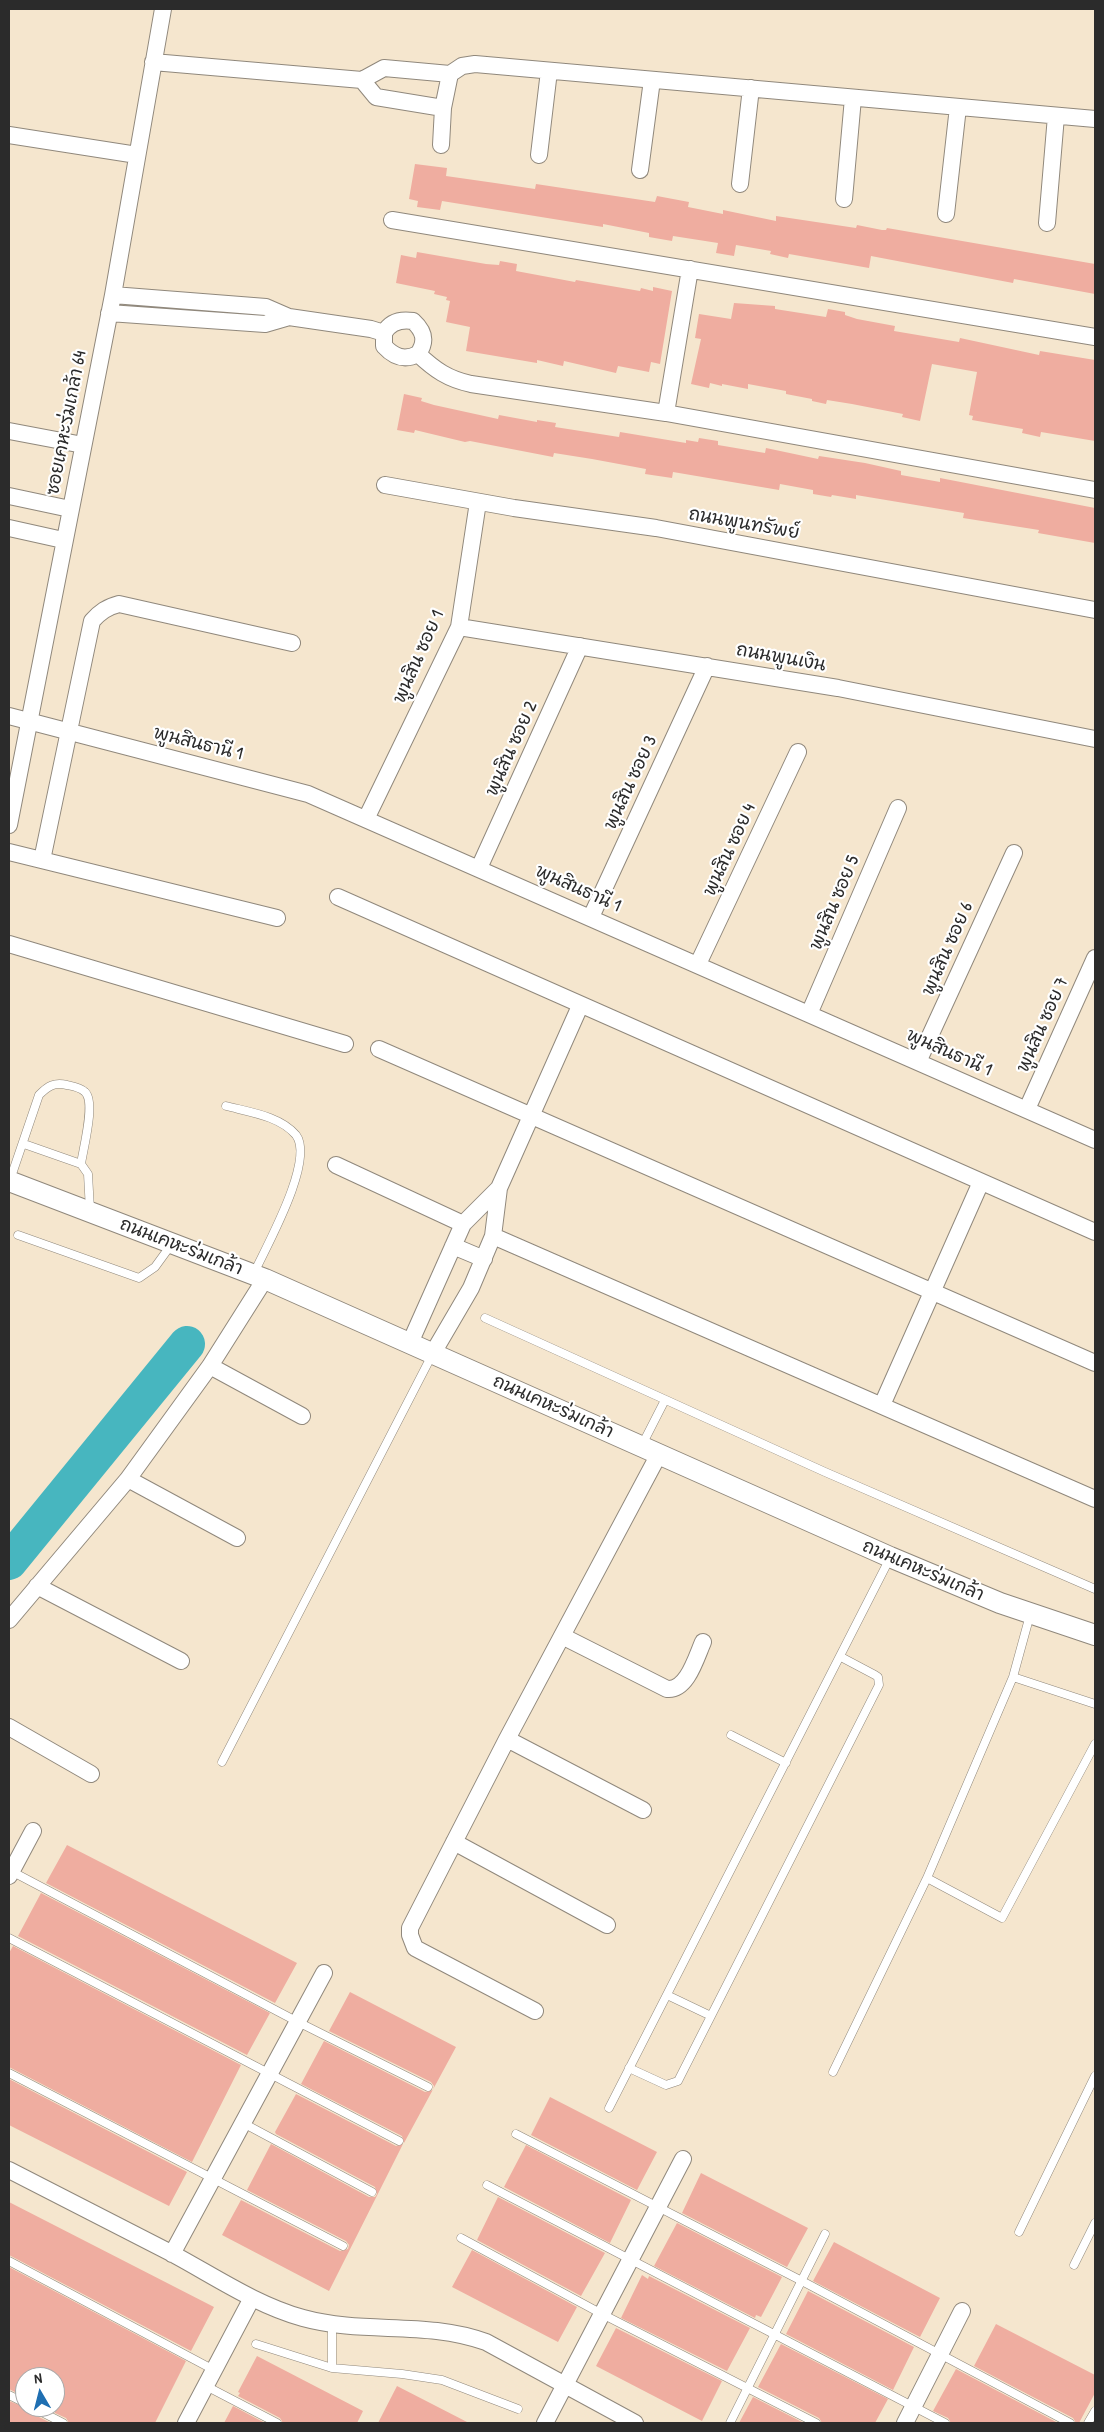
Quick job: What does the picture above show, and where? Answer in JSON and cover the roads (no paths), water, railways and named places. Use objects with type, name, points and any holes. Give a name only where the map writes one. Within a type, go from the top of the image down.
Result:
[{"type":"street","name":"ซอยเคหะร่มเกล้า 64","points":[[9,825],[63,540],[84,445],[113,295],[163,9]]},
{"type":"street","points":[[153,62],[362,80],[384,68],[450,74],[462,66],[475,64],[1095,119]]},
{"type":"street","points":[[539,155],[549,70]]},
{"type":"street","points":[[440,145],[443,108],[450,74]]},
{"type":"street","points":[[362,80],[376,97],[443,108]]},
{"type":"street","points":[[640,170],[652,80]]},
{"type":"street","points":[[740,184],[751,88]]},
{"type":"street","points":[[844,199],[854,98]]},
{"type":"street","points":[[946,214],[958,107]]},
{"type":"street","points":[[1047,223],[1056,116]]},
{"type":"street","points":[[9,135],[137,155]]},
{"type":"street","points":[[392,220],[1095,337]]},
{"type":"street","points":[[666,413],[690,269]]},
{"type":"street","points":[[113,295],[266,307],[289,317],[371,329],[384,333]]},
{"type":"street","points":[[109,313],[265,324],[289,317]]},
{"type":"street","points":[[412,321],[423,333],[424,340],[418,354],[405,358],[390,352],[384,346],[384,333],[388,326],[396,322],[412,321]]},
{"type":"street","points":[[418,354],[438,372],[453,380],[471,384],[666,413],[1095,490]]},
{"type":"street","points":[[9,431],[84,445]]},
{"type":"street","name":"ถนนพูนทรัพย์","points":[[385,485],[478,502],[656,528],[1095,610]]},
{"type":"street","points":[[9,496],[70,509]]},
{"type":"street","name":"พูนสิน ซอย 1","points":[[366,819],[459,627],[478,502]]},
{"type":"street","points":[[9,528],[63,540]]},
{"type":"street","points":[[42,860],[67,731],[92,621],[99,613],[108,607],[118,604],[292,643]]},
{"type":"street","name":"ถนนพูนเงิน","points":[[459,627],[838,688],[1095,740]]},
{"type":"street","name":"พูนสิน ซอย 2","points":[[479,868],[580,646]]},
{"type":"street","name":"พูนสิน ซอย 3","points":[[591,917],[707,666]]},
{"type":"street","name":"พูนสินธานี 1","points":[[9,716],[308,794],[1095,1140]]},
{"type":"street","name":"พูนสิน ซอย 4","points":[[698,964],[798,752]]},
{"type":"street","name":"พูนสิน ซอย 5","points":[[809,1014],[898,808]]},
{"type":"street","points":[[9,852],[278,918]]},
{"type":"street","name":"พูนสิน ซอย 6","points":[[918,1062],[1014,853]]},
{"type":"street","points":[[338,897],[580,1006],[1095,1232]]},
{"type":"street","points":[[9,944],[345,1044]]},
{"type":"street","name":"พูนสิน ซอย 7","points":[[1027,1109],[1095,958]]},
{"type":"street","points":[[433,1353],[471,1288],[484,1259],[493,1236],[499,1188],[580,1006]]},
{"type":"street","points":[[380,1049],[533,1114],[1095,1363]]},
{"type":"street","points":[[336,1166],[463,1224]]},
{"type":"street","name":"ถนนเคหะร่มเกล้า","points":[[9,1181],[259,1277],[890,1557],[1030,1614],[1095,1635]]},
{"type":"street","points":[[882,1405],[982,1182]]},
{"type":"street","points":[[410,1343],[463,1224],[499,1188]]},
{"type":"street","points":[[493,1236],[1095,1499]]},
{"type":"street","points":[[453,1246],[484,1259]]},
{"type":"street","points":[[9,1620],[128,1479],[210,1366],[259,1277]]},
{"type":"street","points":[[210,1366],[302,1416]]},
{"type":"street","points":[[535,2011],[415,1948],[411,1941],[410,1928],[562,1636],[651,1450]]},
{"type":"street","points":[[128,1479],[238,1538]]},
{"type":"street","points":[[37,1586],[181,1661]]},
{"type":"street","points":[[562,1636],[667,1690],[679,1687],[685,1679],[703,1642]]},
{"type":"street","points":[[9,1727],[91,1774]]},
{"type":"street","points":[[507,1739],[643,1810]]},
{"type":"street","points":[[10,1874],[33,1831]]},
{"type":"street","points":[[454,1842],[607,1926]]},
{"type":"street","points":[[172,2254],[324,1973]]},
{"type":"street","points":[[545,2423],[629,2259],[683,2159]]},
{"type":"street","points":[[9,2170],[172,2254],[252,2298],[301,2318],[332,2326],[439,2330],[463,2334],[486,2342],[635,2423]]},
{"type":"street","points":[[186,2423],[252,2298]]},
{"type":"street","points":[[905,2423],[962,2311]]},
{"type":"lane","points":[[9,1181],[24,1144],[40,1095],[48,1086],[59,1083],[85,1092],[89,1100],[90,1111],[81,1164]]},
{"type":"lane","points":[[226,1106],[266,1116],[285,1126],[295,1135],[301,1145],[302,1158],[296,1180],[259,1277]]},
{"type":"lane","points":[[24,1144],[81,1164],[88,1174],[90,1212]]},
{"type":"lane","points":[[18,1234],[139,1278],[156,1268],[172,1244]]},
{"type":"lane","points":[[485,1318],[665,1400],[1095,1589]]},
{"type":"lane","points":[[222,1762],[433,1353]]},
{"type":"lane","points":[[651,1450],[665,1400]]},
{"type":"lane","points":[[609,2108],[841,1657],[890,1557]]},
{"type":"lane","points":[[833,2072],[927,1878],[1013,1676],[1030,1614]]},
{"type":"lane","points":[[629,2068],[666,2085],[678,2081],[879,1685],[876,1675],[841,1657]]},
{"type":"lane","points":[[1013,1676],[1095,1704]]},
{"type":"lane","points":[[731,1735],[786,1763]]},
{"type":"lane","points":[[927,1878],[1002,1918],[1095,1744]]},
{"type":"lane","points":[[10,1874],[428,2088]]},
{"type":"lane","points":[[9,1938],[399,2141]]},
{"type":"lane","points":[[667,1995],[711,2016]]},
{"type":"lane","points":[[9,2073],[343,2246]]},
{"type":"lane","points":[[1019,2232],[1095,2076]]},
{"type":"lane","points":[[242,2123],[372,2192]]},
{"type":"lane","points":[[516,2134],[656,2208],[800,2280],[1070,2423]]},
{"type":"lane","points":[[487,2185],[945,2423]]},
{"type":"lane","points":[[1074,2265],[1095,2223]]},
{"type":"lane","points":[[730,2423],[800,2280],[825,2234]]},
{"type":"lane","points":[[461,2238],[602,2314],[816,2423]]},
{"type":"lane","points":[[9,2261],[214,2370]]},
{"type":"lane","points":[[332,2326],[332,2368]]},
{"type":"lane","points":[[256,2344],[332,2368],[402,2374],[442,2380],[518,2409]]},
{"type":"lane","points":[[206,2386],[277,2423]]},
{"type":"lane","points":[[1088,2423],[1095,2411]]},
{"type":"lane","points":[[51,2417],[63,2423]]},
{"type":"waterway","points":[[9,1562],[187,1344]]}]
